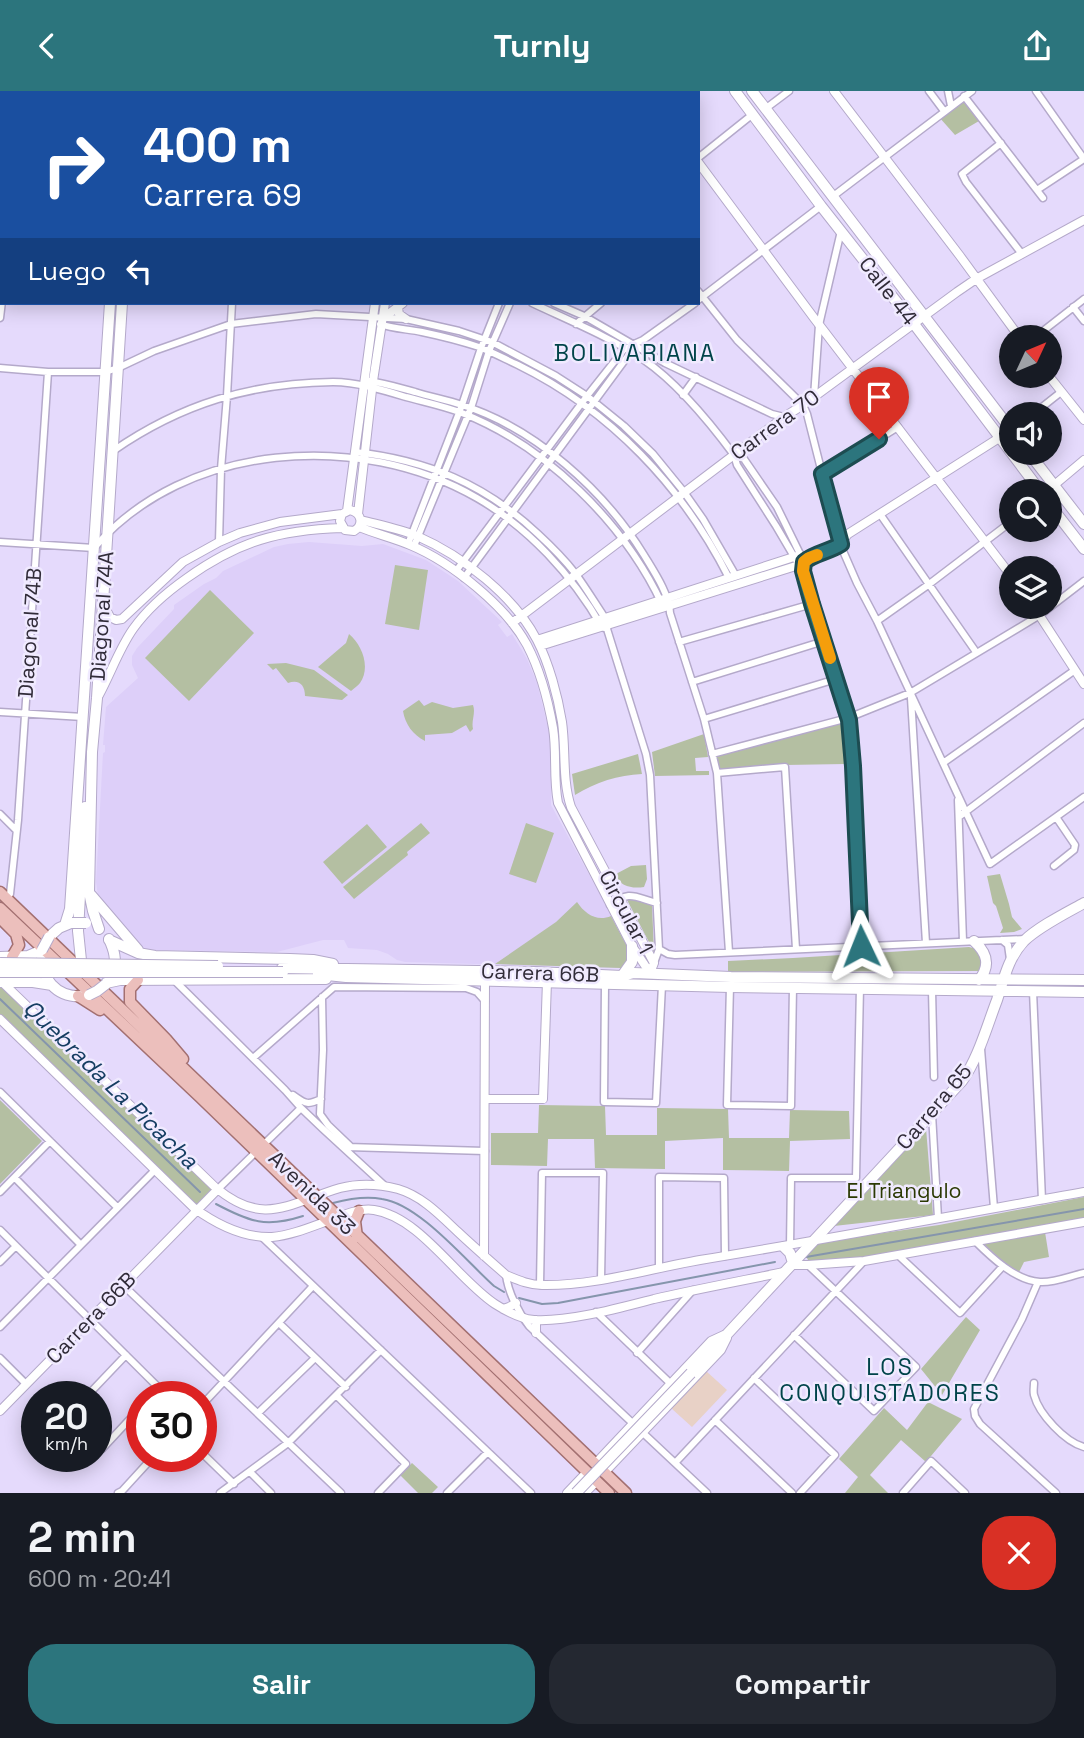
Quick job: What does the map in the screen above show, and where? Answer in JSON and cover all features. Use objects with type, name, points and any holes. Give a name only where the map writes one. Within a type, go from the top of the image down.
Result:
[{"type":"main road","name":"Calle 44","points":[[735,91],[999,438]]},
{"type":"main road","name":"Calle 44","points":[[752,91],[999,414]]},
{"type":"main road","name":"Diagonal 74A","points":[[68,924],[110,305]]},
{"type":"main road","name":"Diagonal 74A","points":[[99,929],[89,893],[92,752],[122,305]]},
{"type":"main road","name":"Calle 44","points":[[1020,465],[1031,479]]},
{"type":"main road","points":[[1062,501],[1084,524]]},
{"type":"main road","points":[[1062,521],[1084,549]]},
{"type":"main road","points":[[80,969],[78,921],[86,786],[92,752]]},
{"type":"main road","points":[[0,885],[5,893],[51,935]]},
{"type":"main road","name":"Avenida 33","points":[[5,893],[259,1149],[591,1468]]},
{"type":"main road","points":[[89,893],[140,954]]},
{"type":"main road","name":"Carrera 65","points":[[576,1493],[730,1333],[965,1076],[974,1059],[1009,962],[1026,939],[1084,903]]},
{"type":"main road","name":"Avenida 33","points":[[0,908],[203,1093]]},
{"type":"main road","points":[[0,918],[18,937],[19,945],[12,957]]},
{"type":"main road","points":[[109,940],[115,958],[111,976],[97,991],[84,996],[61,992],[52,985],[42,969],[42,950],[51,935],[68,924],[86,923],[99,929],[109,940],[140,954],[313,960],[349,972]]},
{"type":"main road","points":[[969,941],[983,950],[987,960],[979,979]]},
{"type":"main road","points":[[622,976],[632,962],[632,946]]},
{"type":"main road","points":[[0,957],[28,956],[42,950]]},
{"type":"main road","points":[[155,956],[162,966],[159,980]]},
{"type":"main road","points":[[196,980],[191,973],[191,964],[198,956]]},
{"type":"main road","points":[[1009,962],[1017,974],[1027,980]]},
{"type":"main road","points":[[0,963],[80,969]]},
{"type":"main road","points":[[635,985],[653,967],[662,980]]},
{"type":"main road","name":"Carrera 66B","points":[[349,972],[536,972],[622,976],[653,967]]},
{"type":"main road","points":[[0,979],[80,969]]},
{"type":"main road","name":"Carrera 66B","points":[[80,969],[282,970],[635,985],[662,980],[860,984],[932,990],[1001,985]]},
{"type":"main road","points":[[106,984],[120,980],[315,980],[349,972]]},
{"type":"main road","points":[[0,979],[52,985]]},
{"type":"main road","points":[[456,987],[467,979]]},
{"type":"main road","name":"Carrera 66B","points":[[731,982],[793,987],[979,979],[1001,985]]},
{"type":"main road","points":[[138,980],[130,989],[130,1002],[166,1039],[203,1093]]},
{"type":"main road","points":[[315,980],[334,987]]},
{"type":"main road","points":[[1001,985],[1027,980],[1084,981]]},
{"type":"main road","points":[[14,994],[22,982]]},
{"type":"main road","points":[[1001,985],[1033,991],[1084,992]]},
{"type":"main road","points":[[84,996],[161,1069],[203,1093]]},
{"type":"main road","points":[[357,1237],[354,1226],[359,1211]]},
{"type":"main road","name":"Avenida 33","points":[[332,1219],[357,1237],[600,1477],[626,1493]]},
{"type":"main road","points":[[787,1246],[790,1253],[789,1267]]},
{"type":"main road","name":"Avenida 33","points":[[600,1477],[609,1493]]},
{"type":"street","points":[[765,109],[789,91]]},
{"type":"street","points":[[834,91],[1010,325]]},
{"type":"street","points":[[929,91],[948,109]]},
{"type":"street","points":[[948,91],[948,109]]},
{"type":"street","points":[[832,197],[972,91]]},
{"type":"street","points":[[1036,91],[1084,159],[1037,190]]},
{"type":"street","points":[[964,96],[1043,198]]},
{"type":"street","points":[[700,158],[752,114]]},
{"type":"street","points":[[1001,143],[962,172],[964,179],[1022,254]]},
{"type":"street","points":[[700,163],[819,325],[999,560]]},
{"type":"street","points":[[700,297],[821,207]]},
{"type":"street","name":"Carrera 70","points":[[512,623],[784,417],[976,279],[1084,220]]},
{"type":"street","points":[[814,397],[819,325],[841,232]]},
{"type":"street","points":[[1050,325],[1084,299]]},
{"type":"street","points":[[700,300],[803,405],[807,414],[841,544],[958,796],[962,813],[969,941]]},
{"type":"street","points":[[219,556],[221,469],[232,305]]},
{"type":"street","points":[[375,305],[379,321]]},
{"type":"street","points":[[342,528],[340,521],[345,513],[359,456],[368,384],[384,305]]},
{"type":"street","points":[[379,321],[400,305]]},
{"type":"street","points":[[400,305],[399,314],[406,320]]},
{"type":"street","points":[[411,545],[498,305]]},
{"type":"street","points":[[445,473],[492,342],[509,305]]},
{"type":"street","points":[[536,305],[625,348],[644,360],[683,395],[734,455],[737,465],[802,562],[812,604],[848,717],[853,766],[861,946]]},
{"type":"street","points":[[559,305],[584,316],[665,363],[772,414],[784,417]]},
{"type":"street","points":[[576,324],[598,305]]},
{"type":"street","points":[[456,571],[625,348],[635,344],[688,305]]},
{"type":"street","points":[[1073,307],[1084,321]]},
{"type":"street","points":[[0,368],[48,372],[105,372],[154,351],[231,324],[316,314],[379,321],[481,348],[536,374],[608,424],[681,495]]},
{"type":"street","points":[[379,321],[406,320],[484,339],[540,367],[587,396],[638,439],[660,463],[732,577]]},
{"type":"street","points":[[464,578],[632,353],[635,344]]},
{"type":"street","points":[[536,374],[540,367]]},
{"type":"street","name":"Diagonal 74B","points":[[5,893],[16,830],[48,372]]},
{"type":"street","points":[[683,395],[696,377]]},
{"type":"street","points":[[113,450],[167,418],[227,395],[278,386],[335,382],[368,384],[469,412],[549,464],[626,536]]},
{"type":"street","points":[[1059,389],[1084,420]]},
{"type":"street","points":[[1048,402],[1061,392]]},
{"type":"street","points":[[469,412],[506,425],[547,450],[586,483],[601,499],[626,536],[666,605],[704,719],[717,773],[729,952]]},
{"type":"street","points":[[822,474],[898,427]]},
{"type":"street","points":[[538,643],[802,562],[832,550],[841,544],[848,534],[999,438]]},
{"type":"street","points":[[631,445],[638,439]]},
{"type":"street","points":[[97,698],[126,640],[143,616],[169,590],[219,556],[240,546],[282,533],[342,528],[351,532],[359,520],[359,456]]},
{"type":"street","points":[[0,542],[94,548],[108,533],[154,499],[221,469],[277,457],[359,456],[437,476],[478,499],[508,519],[572,576]]},
{"type":"street","points":[[1062,479],[1084,460]]},
{"type":"street","points":[[437,476],[445,473],[473,485],[513,512],[545,541],[604,624],[649,765],[659,949],[653,967]]},
{"type":"street","points":[[579,490],[586,483]]},
{"type":"street","points":[[103,602],[110,617],[122,619],[183,562],[240,533],[279,522],[353,511],[359,520]]},
{"type":"street","points":[[880,514],[975,652]]},
{"type":"street","name":"Circular 1","points":[[359,520],[415,535],[463,562],[521,616],[538,643],[551,678],[562,722],[571,807],[653,967]]},
{"type":"street","name":"Circular 1","points":[[359,520],[456,571],[495,605],[527,645],[550,710],[555,742],[558,803],[632,946],[653,967]]},
{"type":"street","points":[[877,621],[999,532]]},
{"type":"street","points":[[666,605],[732,577],[802,562]]},
{"type":"street","points":[[1062,595],[1084,581]]},
{"type":"street","points":[[151,591],[158,600]]},
{"type":"street","points":[[679,642],[812,604]]},
{"type":"street","points":[[712,754],[848,717],[910,693],[1025,619]]},
{"type":"street","points":[[1042,619],[1084,684]]},
{"type":"street","points":[[692,682],[824,641]]},
{"type":"street","points":[[943,763],[1075,670]]},
{"type":"street","points":[[704,719],[836,679]]},
{"type":"street","points":[[910,693],[926,943]]},
{"type":"street","points":[[0,712],[83,717]]},
{"type":"street","points":[[962,813],[1084,723]]},
{"type":"street","points":[[914,739],[919,733],[930,736]]},
{"type":"street","points":[[717,773],[785,768],[796,949]]},
{"type":"street","points":[[962,813],[990,864],[1084,797]]},
{"type":"street","points":[[0,814],[16,830]]},
{"type":"street","points":[[1054,866],[1075,847],[1056,817]]},
{"type":"street","points":[[610,905],[623,895],[657,903]]},
{"type":"street","points":[[659,949],[672,955],[1026,939]]},
{"type":"street","points":[[1002,940],[1008,945],[1009,962]]},
{"type":"street","points":[[0,979],[216,1191],[248,1206],[265,1209],[283,1208],[350,1186],[385,1186],[417,1197],[506,1275],[524,1283],[569,1284],[601,1279],[1084,1192]]},
{"type":"street","points":[[173,980],[301,1108],[385,1186]]},
{"type":"street","points":[[484,1256],[485,980]]},
{"type":"street","points":[[605,983],[604,1102],[656,1103],[662,980]]},
{"type":"street","points":[[485,1099],[543,1099],[547,982]]},
{"type":"street","points":[[731,982],[727,1105],[791,1106],[793,987]]},
{"type":"street","points":[[787,1246],[791,1178],[856,1178],[860,984]]},
{"type":"street","points":[[253,1058],[334,987]]},
{"type":"street","name":"Carrera 66B","points":[[334,987],[456,987],[474,990],[485,1001]]},
{"type":"street","points":[[932,990],[934,1077]]},
{"type":"street","points":[[1033,991],[1042,1199]]},
{"type":"street","points":[[322,997],[320,1114],[351,1147]]},
{"type":"street","points":[[0,1019],[155,1170],[212,1221],[262,1237],[274,1237],[359,1211],[375,1210],[401,1221],[432,1246],[484,1296],[503,1309],[536,1320],[596,1312],[789,1267],[864,1261],[1084,1222]]},
{"type":"street","points":[[980,1043],[993,1208]]},
{"type":"street","points":[[285,1090],[305,1103],[310,1104],[321,1099]]},
{"type":"street","points":[[0,1092],[117,1207]]},
{"type":"street","name":"Carrera 66B","points":[[29,1381],[198,1208],[301,1108]]},
{"type":"street","points":[[932,1114],[938,1218]]},
{"type":"street","points":[[0,1192],[50,1141]]},
{"type":"street","points":[[341,1146],[485,1151]]},
{"type":"street","points":[[0,1327],[155,1170]]},
{"type":"street","points":[[540,1285],[542,1173],[603,1173],[601,1279]]},
{"type":"street","points":[[659,1267],[659,1177],[724,1178],[725,1257]]},
{"type":"street","points":[[15,1178],[80,1244]]},
{"type":"street","points":[[0,1230],[152,1381]]},
{"type":"street","points":[[262,1237],[526,1491]]},
{"type":"street","points":[[975,1241],[1003,1266],[1038,1282],[1084,1273]]},
{"type":"street","points":[[0,1262],[16,1246]]},
{"type":"street","points":[[794,1335],[874,1411],[916,1367],[808,1265],[801,1254]]},
{"type":"street","points":[[898,1255],[960,1313],[1003,1266]]},
{"type":"street","points":[[674,1463],[864,1261]]},
{"type":"street","points":[[506,1275],[522,1317],[707,1493]]},
{"type":"street","points":[[1038,1282],[1022,1319],[974,1409],[980,1424],[1054,1493]]},
{"type":"street","points":[[123,1285],[341,1493]]},
{"type":"street","points":[[217,1389],[313,1286]]},
{"type":"street","points":[[638,1353],[693,1290]]},
{"type":"street","points":[[503,1309],[516,1303]]},
{"type":"street","points":[[596,1312],[671,1384]]},
{"type":"street","points":[[536,1320],[536,1332]]},
{"type":"street","points":[[279,1323],[346,1387]]},
{"type":"street","name":"Carrera 65","points":[[567,1493],[711,1341],[730,1333]]},
{"type":"street","name":"Carrera 65","points":[[585,1493],[720,1350],[730,1333]]},
{"type":"street","points":[[220,1493],[288,1443],[381,1350]]},
{"type":"street","points":[[101,1381],[126,1355]]},
{"type":"street","points":[[258,1413],[315,1357]]},
{"type":"street","points":[[0,1358],[23,1381]]},
{"type":"street","points":[[754,1378],[835,1455],[800,1493]]},
{"type":"street","points":[[1034,1383],[1034,1395],[1043,1411],[1063,1435],[1084,1447]]},
{"type":"street","name":"Carrera 66B","points":[[0,1411],[21,1389]]},
{"type":"street","points":[[337,1396],[406,1464],[377,1493]]},
{"type":"street","points":[[715,1420],[792,1493]]},
{"type":"street","points":[[112,1438],[126,1423]]},
{"type":"street","points":[[447,1493],[488,1452]]},
{"type":"street","points":[[903,1493],[931,1461],[965,1493]]},
{"type":"street","points":[[217,1468],[234,1484]]},
{"type":"street","points":[[118,1493],[140,1472]]},
{"type":"street","points":[[250,1472],[268,1492]]},
{"type":"shaded area","points":[[309,542],[362,546],[383,544],[426,560],[458,581],[502,622],[498,625],[507,637],[512,634],[537,683],[548,727],[551,746],[551,805],[627,944],[621,968],[405,962],[377,950],[348,948],[344,940],[323,940],[277,952],[148,950],[139,946],[98,896],[96,882],[106,707],[138,678],[132,665],[132,656],[174,609],[174,605],[223,571],[274,547]]},
{"type":"shaded area","points":[[706,1371],[727,1390],[692,1427],[671,1408]]},
{"type":"green space","points":[[963,99],[979,121],[955,135],[939,117]]},
{"type":"green space","points":[[395,565],[428,570],[419,630],[385,624]]},
{"type":"green space","points":[[210,590],[254,633],[189,701],[145,658]]},
{"type":"green space","points":[[349,634],[358,644],[365,663],[363,677],[351,691],[318,667],[346,643]]},
{"type":"green space","points":[[286,663],[314,670],[348,695],[342,700],[305,696],[301,684],[288,683],[276,668],[273,670],[267,664]]},
{"type":"green space","points":[[419,700],[424,706],[432,702],[453,708],[473,705],[473,729],[470,732],[466,725],[452,733],[425,735],[425,741],[410,729],[403,711]]},
{"type":"green space","points":[[841,723],[845,764],[720,770],[716,755]]},
{"type":"green space","points":[[704,734],[708,757],[695,758],[696,771],[709,771],[709,775],[655,776],[652,752]]},
{"type":"green space","points":[[638,754],[642,774],[607,780],[575,795],[572,774]]},
{"type":"green space","points":[[421,823],[430,833],[407,852],[408,855],[354,899],[343,887]]},
{"type":"green space","points":[[526,823],[554,833],[536,883],[509,874]]},
{"type":"green space","points":[[367,824],[387,847],[342,884],[323,862]]},
{"type":"green space","points":[[646,865],[647,879],[644,887],[627,886],[614,875],[631,866]]},
{"type":"green space","points":[[1000,874],[1012,917],[1022,929],[1014,932],[1000,933],[1003,928],[993,903],[987,876]]},
{"type":"green space","points":[[626,898],[652,905],[654,952],[651,946]]},
{"type":"green space","points":[[577,902],[592,916],[611,916],[630,952],[625,967],[495,964],[556,922]]},
{"type":"green space","points":[[969,947],[977,950],[981,956],[979,971],[728,972],[728,961]]},
{"type":"green space","points":[[6,986],[217,1190],[198,1209],[0,1019],[0,987]]},
{"type":"green space","points":[[0,1100],[42,1141],[0,1184]]},
{"type":"green space","points":[[539,1105],[605,1106],[606,1135],[657,1135],[657,1108],[728,1109],[729,1138],[789,1138],[790,1110],[849,1111],[850,1139],[790,1141],[789,1171],[723,1170],[723,1138],[665,1141],[665,1169],[595,1168],[594,1139],[548,1139],[547,1166],[491,1165],[491,1133],[538,1133]]},
{"type":"green space","name":"El Triangulo","points":[[926,1128],[933,1215],[834,1226]]},
{"type":"green space","points":[[1084,1197],[1084,1220],[854,1260],[810,1264],[805,1254],[813,1243],[939,1225]]},
{"type":"green space","points":[[1045,1232],[1049,1257],[1024,1262],[1019,1272],[1003,1262],[983,1243]]},
{"type":"green space","points":[[966,1317],[980,1330],[942,1395],[921,1369]]},
{"type":"green space","points":[[928,1402],[962,1419],[926,1462],[901,1440],[870,1475],[888,1493],[845,1493],[858,1477],[839,1459],[884,1408],[907,1430]]},
{"type":"green space","points":[[412,1463],[438,1487],[432,1493],[418,1493],[400,1475]]},
{"type":"waterway","name":"Quebrada La Picacha","points":[[0,999],[200,1192]]},
{"type":"waterway","name":"Quebrada La Picacha","points":[[333,1203],[370,1198],[396,1203],[426,1222],[494,1286],[504,1292]]},
{"type":"waterway","name":"Quebrada La Picacha","points":[[216,1204],[258,1221],[279,1222],[303,1216]]},
{"type":"waterway","name":"Quebrada La Picacha","points":[[806,1257],[1084,1209]]},
{"type":"waterway","name":"Quebrada La Picacha","points":[[519,1298],[542,1304],[558,1303],[775,1262]]},
{"type":"slow traffic","points":[[817,555],[804,562],[803,571],[830,658]]},
{"type":"district","name":"BOLIVARIANA","points":[[635,353]]},
{"type":"district","name":"LOS CONQUISTADORES","points":[[890,1380]]},
{"type":"route","points":[[861,946],[849,720],[803,571],[804,562],[809,558],[841,544],[822,474],[879,439]]}]
